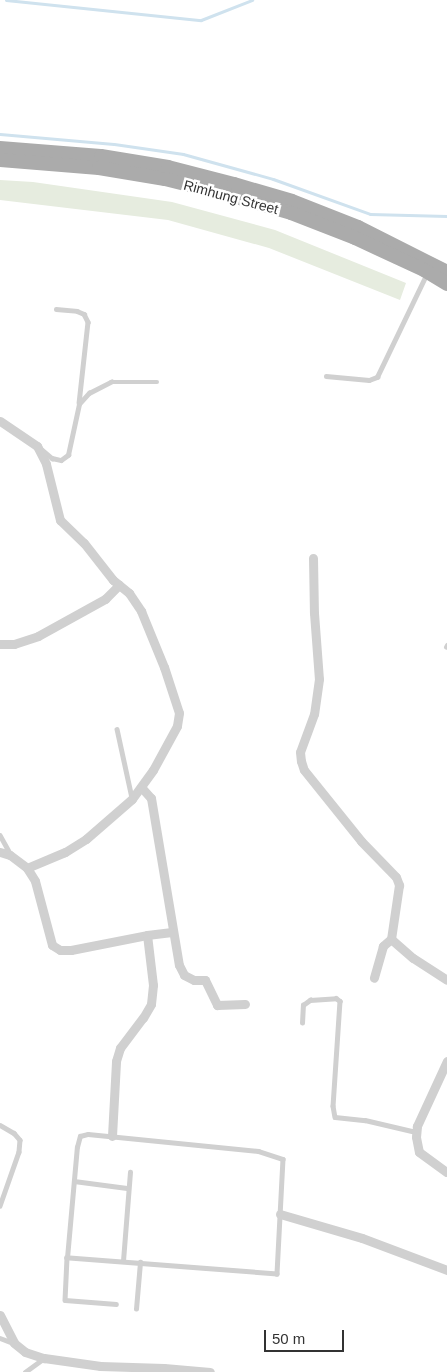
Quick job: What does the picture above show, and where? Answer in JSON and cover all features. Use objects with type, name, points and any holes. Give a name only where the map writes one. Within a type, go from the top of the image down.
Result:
[{"type":"main road","name":"Rimhung Street","points":[[0,148],[101,156],[168,167],[234,184],[292,201],[358,227],[447,272]]},
{"type":"main road","name":"Rimhung Street","points":[[0,160],[99,168],[166,180],[234,196],[290,213],[355,238],[427,272],[447,284]]},
{"type":"street","points":[[0,421],[37,446],[46,464],[60,520],[84,543],[141,611],[164,667],[179,713],[177,726],[153,770],[132,799],[86,839],[65,852],[28,868]]},
{"type":"street","points":[[313,558],[319,679],[314,714],[300,752],[301,761],[304,770],[356,834],[396,877],[398,885],[392,939],[383,946],[374,978]]},
{"type":"street","points":[[0,644],[14,644],[38,636],[105,599],[119,585]]},
{"type":"street","points":[[141,787],[151,798],[179,965],[184,974],[194,980],[205,980],[217,1005],[245,1004]]},
{"type":"street","points":[[0,852],[10,855],[28,868],[35,881],[52,945],[60,950],[71,950],[172,932]]},
{"type":"street","points":[[112,1136],[116,1062],[120,1048],[143,1018],[151,1004],[152,985],[147,935]]},
{"type":"street","points":[[392,939],[413,958],[447,980]]},
{"type":"street","points":[[447,1061],[432,1090],[416,1132],[419,1152],[447,1172]]},
{"type":"street","points":[[280,1214],[362,1238],[447,1270]]},
{"type":"street","points":[[0,1315],[14,1343],[25,1352],[44,1358],[100,1366],[210,1372]]},
{"type":"lane","points":[[326,376],[369,380],[377,377],[427,272]]},
{"type":"lane","points":[[37,446],[52,458],[61,460],[68,455],[79,404],[88,322],[84,314],[77,311],[56,309]]},
{"type":"lane","points":[[79,404],[89,393],[111,382],[157,382]]},
{"type":"lane","points":[[117,729],[132,799]]},
{"type":"lane","points":[[0,835],[10,855]]},
{"type":"lane","points":[[302,1023],[304,1005],[310,1000],[336,998],[340,1001],[333,1106],[335,1116],[365,1120],[416,1132]]},
{"type":"lane","points":[[0,1125],[14,1133],[20,1140],[19,1152],[0,1206]]},
{"type":"lane","points":[[67,1258],[140,1262],[277,1274],[284,1160],[258,1150],[88,1134],[80,1136],[77,1147],[67,1258],[65,1300],[116,1304]]},
{"type":"lane","points":[[122,1261],[127,1188],[130,1172]]},
{"type":"lane","points":[[74,1181],[127,1188]]},
{"type":"lane","points":[[136,1309],[140,1262]]},
{"type":"lane","points":[[0,1338],[14,1343]]},
{"type":"lane","points":[[25,1372],[44,1358]]},
{"type":"shaded area","points":[[0,180],[33,182],[172,202],[275,230],[406,283],[400,300],[269,248],[168,220],[0,200]]},
{"type":"waterway","points":[[6,0],[201,20],[252,0]]},
{"type":"waterway","points":[[0,134],[114,144],[183,154],[273,179],[370,214],[447,216]]}]
